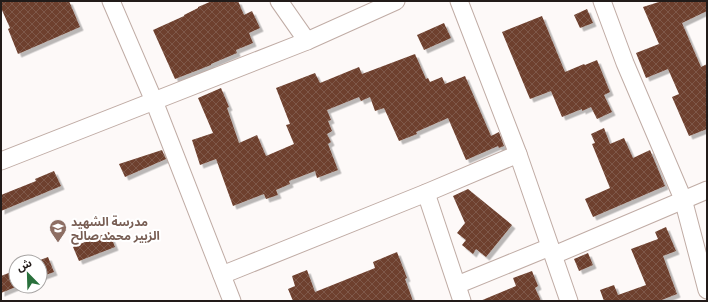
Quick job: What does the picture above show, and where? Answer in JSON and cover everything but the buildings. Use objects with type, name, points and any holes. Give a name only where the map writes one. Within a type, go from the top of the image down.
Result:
[{"type":"street","points":[[111,1],[154,101],[232,301]]},
{"type":"street","points":[[279,1],[307,41]]},
{"type":"street","points":[[1,161],[307,41],[396,1]]},
{"type":"street","points":[[459,1],[518,154],[569,301]]},
{"type":"street","points":[[602,1],[625,63],[683,199],[707,290]]},
{"type":"street","points":[[222,275],[426,193],[518,154]]},
{"type":"street","points":[[426,193],[459,293],[552,251],[707,190]]},
{"type":"place","name":"مدرسة الشهيد الزبير محمد صالح","points":[[58,243]]}]
